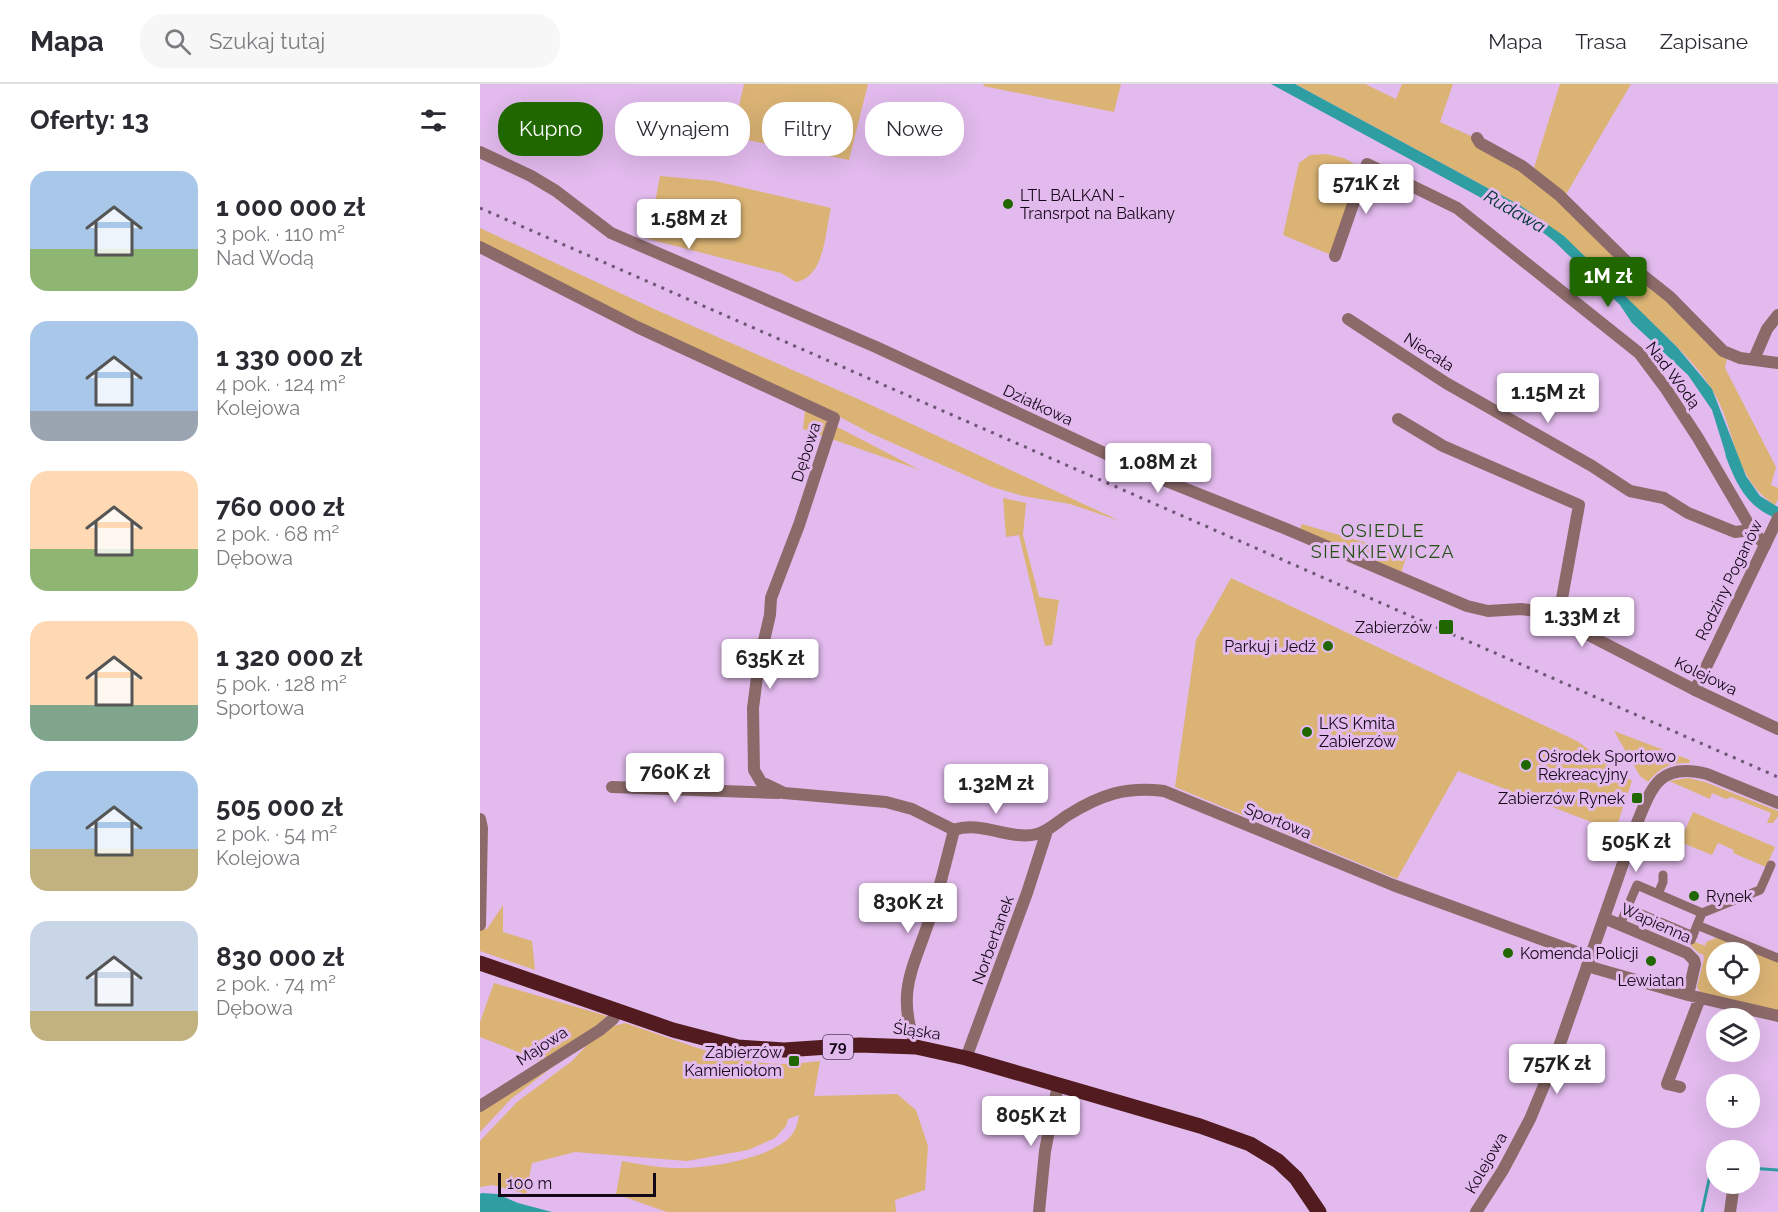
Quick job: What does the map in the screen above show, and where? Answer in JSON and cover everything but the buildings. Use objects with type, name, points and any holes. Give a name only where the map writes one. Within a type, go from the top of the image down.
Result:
[{"type":"main road","name":"Śląska","points":[[480,963],[673,1030],[738,1047],[784,1050],[859,1045],[916,1047],[966,1058],[1200,1126],[1250,1144],[1269,1155],[1290,1172],[1319,1212]]},
{"type":"street","points":[[1477,138],[1480,143],[1522,166],[1558,195],[1631,266],[1670,297],[1723,351],[1740,358],[1778,363]]},
{"type":"street","name":"Działkowa","points":[[480,152],[540,181],[611,233],[876,347],[1156,477],[1284,528],[1467,606],[1488,611],[1534,610],[1557,617]]},
{"type":"street","name":"Nad Wodą","points":[[1335,256],[1367,164],[1457,208],[1639,353],[1698,438],[1752,530],[1767,540]]},
{"type":"street","name":"Dębowa","points":[[480,247],[637,327],[834,418],[799,525],[771,598],[753,708],[754,770],[761,782]]},
{"type":"street","points":[[1754,359],[1767,329],[1778,315]]},
{"type":"street","name":"Niecała","points":[[1347,319],[1446,383],[1592,466],[1630,491],[1664,498],[1688,513],[1735,532],[1752,530]]},
{"type":"street","points":[[1398,419],[1452,450],[1579,505],[1557,617]]},
{"type":"street","name":"Rodziny Poganów","points":[[1695,690],[1778,518]]},
{"type":"street","name":"Kolejowa","points":[[1557,617],[1695,690],[1778,729]]},
{"type":"street","name":"Kolejowa","points":[[1476,1212],[1503,1170],[1530,1119],[1554,1064],[1649,792],[1662,777],[1678,770],[1695,771],[1778,803]]},
{"type":"street","points":[[740,792],[761,782],[784,793]]},
{"type":"street","points":[[612,787],[784,793],[886,802],[912,808],[954,830],[935,902],[911,967],[908,985],[908,1023],[916,1047]]},
{"type":"street","name":"Sportowa","points":[[954,830],[962,827],[986,828],[1018,835],[1034,835],[1047,831],[1094,799],[1124,789],[1164,791],[1368,876],[1589,961]]},
{"type":"street","points":[[480,819],[482,828],[480,925]]},
{"type":"street","name":"Norbertanek","points":[[966,1058],[1028,893],[1047,831]]},
{"type":"street","points":[[1626,920],[1627,908],[1637,885],[1702,913],[1760,890],[1771,865]]},
{"type":"street","points":[[1659,894],[1664,882],[1663,875]]},
{"type":"street","points":[[1627,908],[1692,938],[1702,913]]},
{"type":"street","name":"Wapienna","points":[[1604,918],[1687,953],[1694,960],[1694,997],[1667,1084],[1680,1087]]},
{"type":"street","points":[[1697,925],[1778,958]]},
{"type":"street","points":[[1589,961],[1694,997],[1778,1016]]},
{"type":"street","name":"Majowa","points":[[480,1106],[600,1030],[618,1011]]},
{"type":"street","points":[[1039,1212],[1046,1151],[1058,1085]]},
{"type":"street","points":[[1730,1212],[1733,1194]]},
{"type":"shaded area","points":[[744,84],[868,84],[853,144],[853,102],[762,102],[762,143],[750,141],[750,102],[740,102]]},
{"type":"shaded area","points":[[984,84],[1121,84],[1114,112],[983,86]]},
{"type":"shaded area","points":[[1295,84],[1365,84],[1396,99],[1402,84],[1453,84],[1440,122],[1473,137],[1525,172],[1663,294],[1727,358],[1725,368],[1776,467],[1771,485],[1778,488],[1778,499],[1775,505],[1750,480],[1742,466],[1721,406],[1705,379],[1664,334],[1565,240],[1521,206]]},
{"type":"shaded area","points":[[1560,84],[1631,84],[1565,196],[1533,171]]},
{"type":"shaded area","points":[[1326,154],[1344,158],[1361,168],[1331,255],[1283,235],[1299,163],[1310,155]]},
{"type":"shaded area","points":[[829,156],[850,156],[849,160]]},
{"type":"shaded area","points":[[660,176],[715,181],[831,208],[822,252],[813,272],[796,282],[781,273],[648,239]]},
{"type":"shaded area","points":[[480,228],[661,312],[858,399],[1120,521],[1070,504],[1023,496],[992,487],[870,433],[808,400],[673,340],[480,247]]},
{"type":"shaded area","points":[[805,410],[920,470],[803,429]]},
{"type":"shaded area","points":[[1003,498],[1026,503],[1023,535],[1039,597],[1059,600],[1052,645],[1045,646],[1019,535],[1006,537]]},
{"type":"shaded area","points":[[1302,524],[1407,555],[1401,573],[1299,531]]},
{"type":"shaded area","points":[[1231,578],[1577,741],[1632,781],[1615,831],[1458,771],[1397,879],[1175,787],[1196,640]]},
{"type":"shaded area","points":[[1614,731],[1690,760],[1689,763],[1666,767],[1648,782],[1640,776]]},
{"type":"shaded area","points":[[1688,778],[1705,782],[1778,811],[1778,816],[1773,823],[1767,823],[1771,813],[1731,797],[1726,799],[1712,793],[1710,799],[1669,781]]},
{"type":"shaded area","points":[[1693,812],[1775,847],[1766,867],[1733,853],[1734,850],[1718,843],[1712,855],[1680,842]]},
{"type":"shaded area","points":[[503,905],[503,932],[532,941],[535,970],[480,951],[480,928],[487,929]]},
{"type":"shaded area","points":[[1635,917],[1689,939],[1687,945],[1633,922]]},
{"type":"shaded area","points":[[1719,937],[1731,942],[1706,942]]},
{"type":"shaded area","points":[[1693,941],[1705,946],[1706,942],[1706,993],[1700,992],[1697,987],[1704,959],[1703,954],[1691,946]]},
{"type":"shaded area","points":[[1760,954],[1778,961],[1778,1011],[1716,996],[1760,996]]},
{"type":"shaded area","points":[[494,983],[607,1016],[594,1028],[541,1061],[480,1037],[480,1022]]},
{"type":"shaded area","points":[[625,1023],[703,1050],[743,1060],[783,1064],[820,1061],[814,1096],[897,1094],[916,1110],[928,1146],[925,1190],[895,1200],[896,1212],[667,1212],[616,1194],[622,1161],[659,1167],[685,1168],[716,1165],[749,1158],[764,1153],[788,1139],[796,1128],[799,1115],[788,1119],[786,1126],[775,1138],[748,1150],[687,1161],[575,1152],[532,1163],[526,1194],[493,1185],[480,1187],[480,1141],[517,1102],[572,1061],[606,1028]]},
{"type":"shaded area","points":[[573,1051],[511,1099],[480,1132],[480,1111]]},
{"type":"water","name":"Rudawa","points":[[1271,84],[1295,84],[1521,206],[1564,236],[1677,347],[1712,389],[1746,476],[1760,496],[1778,507],[1778,519],[1759,509],[1739,486],[1726,457],[1712,410],[1688,375],[1632,323],[1620,305],[1555,242],[1511,214]]},
{"type":"water","points":[[480,1194],[497,1194],[518,1203],[552,1212],[480,1212]]},
{"type":"waterway","points":[[1760,1169],[1778,1170]]},
{"type":"waterway","points":[[1702,1212],[1706,1194]]},
{"type":"railway","points":[[480,208],[1778,777]]},
{"type":"place","name":"LTL BALKAN - Transrpot na Balkany","points":[[1008,204]]},
{"type":"place","name":"Zabierzów","points":[[1446,627]]},
{"type":"place","name":"Parkuj i Jedź","points":[[1328,646]]},
{"type":"place","name":"LKS Kmita Zabierzów","points":[[1307,732]]},
{"type":"place","name":"Ośrodek Sportowo Rekreacyjny","points":[[1526,765]]},
{"type":"place","name":"Zabierzów Rynek","points":[[1637,798]]},
{"type":"place","name":"Rynek","points":[[1694,896]]},
{"type":"place","name":"Komenda Policji","points":[[1508,953]]},
{"type":"place","name":"Lewiatan","points":[[1651,961]]},
{"type":"place","name":"Zabierzów Kamieniołom","points":[[794,1061]]},
{"type":"district","name":"OSIEDLE SIENKIEWICZA","points":[[1383,540]]}]
